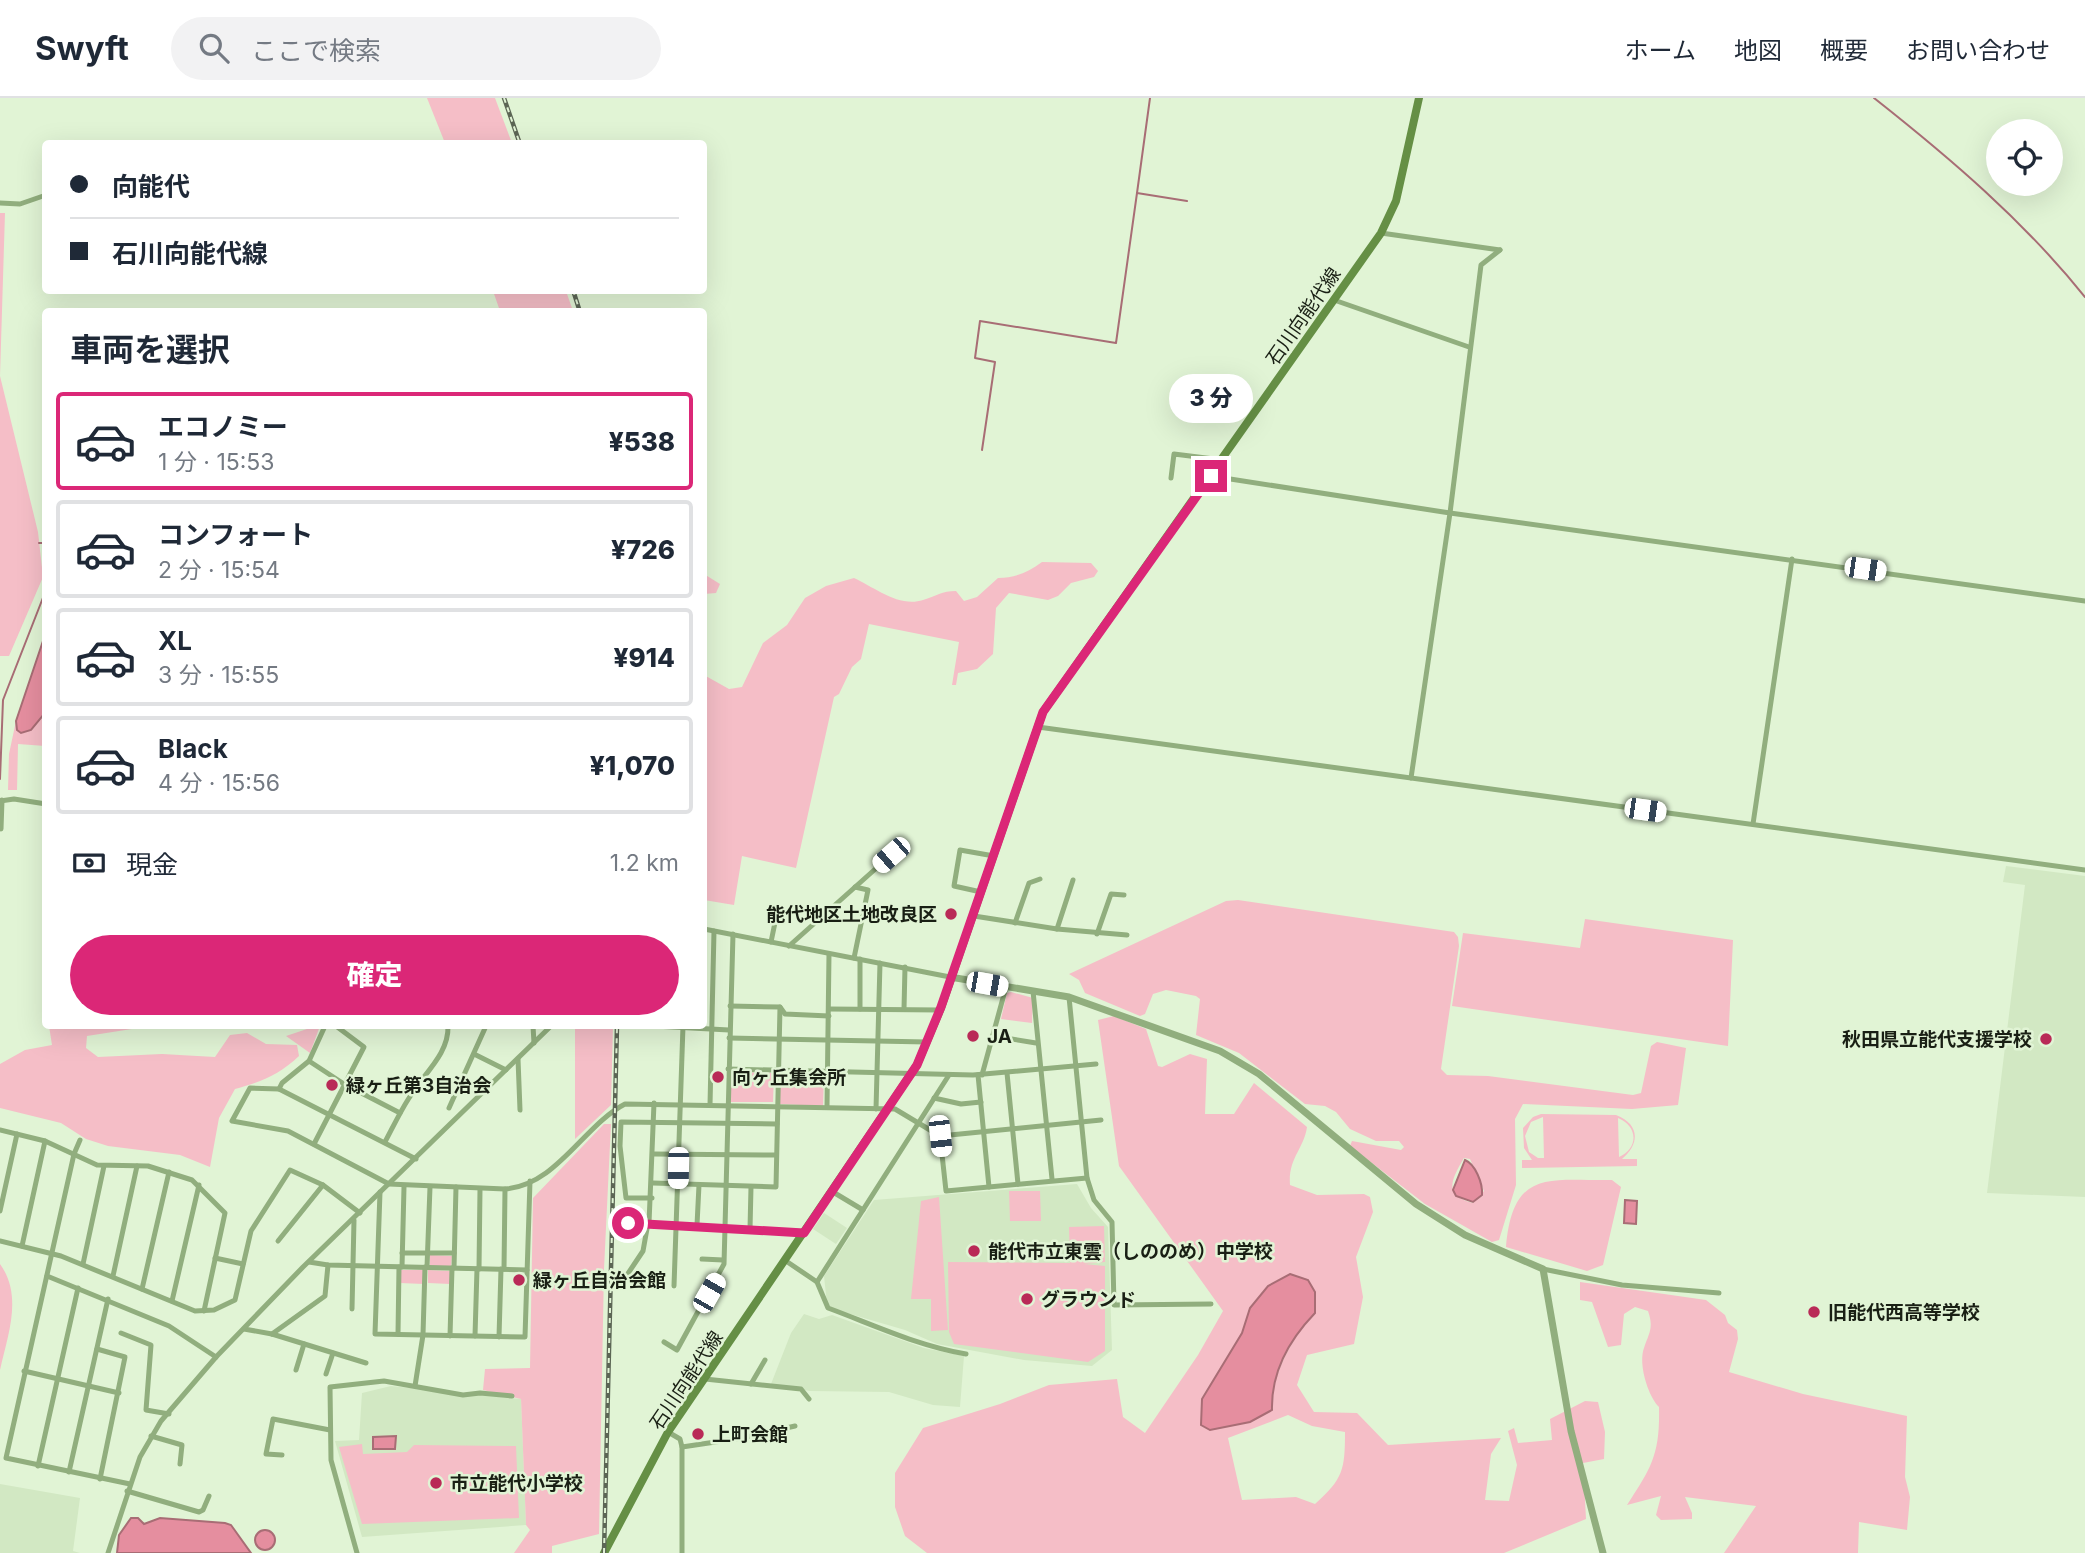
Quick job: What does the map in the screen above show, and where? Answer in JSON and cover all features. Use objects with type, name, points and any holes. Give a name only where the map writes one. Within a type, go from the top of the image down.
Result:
[{"type":"main road","name":"石川向能代線","points":[[604,1553],[668,1432],[912,1073],[940,1010],[1038,727],[1055,695],[1381,233],[1395,201],[1419,98]]},
{"type":"street","points":[[0,203],[20,204],[42,196]]},
{"type":"street","points":[[1381,233],[1500,250],[1481,265],[1450,513],[1411,778]]},
{"type":"street","points":[[1334,300],[1469,347]]},
{"type":"street","points":[[1171,478],[1174,454],[1222,460]]},
{"type":"street","points":[[1211,476],[1450,513],[2085,601]]},
{"type":"street","points":[[1753,824],[1792,559]]},
{"type":"street","points":[[1038,727],[2085,870]]},
{"type":"street","points":[[1,829],[1,800],[42,804]]},
{"type":"street","points":[[981,892],[954,886],[960,850],[994,856]]},
{"type":"street","points":[[789,946],[891,855]]},
{"type":"street","points":[[1015,923],[1029,883],[1040,879]]},
{"type":"street","points":[[1057,929],[1073,880]]},
{"type":"street","points":[[855,887],[868,891],[857,958],[860,1009]]},
{"type":"street","points":[[1097,934],[1111,894],[1124,895]]},
{"type":"street","points":[[771,942],[778,908]]},
{"type":"street","points":[[974,916],[1097,934],[1127,935]]},
{"type":"street","points":[[707,930],[1069,997],[1201,1042],[1240,1061],[1416,1204],[1465,1234],[1543,1269],[1622,1285],[1719,1293]]},
{"type":"street","points":[[710,1105],[713,931]]},
{"type":"street","points":[[664,1342],[677,1350],[719,1276],[723,1261],[733,934]]},
{"type":"street","points":[[827,1107],[829,954]]},
{"type":"street","points":[[876,1109],[880,962]]},
{"type":"street","points":[[904,1009],[905,967]]},
{"type":"street","points":[[989,1187],[980,1075],[1006,987]]},
{"type":"street","points":[[1033,991],[1052,1180]]},
{"type":"street","points":[[1069,997],[1087,1178],[1094,1200],[1112,1222],[1114,1305],[1211,1304]]},
{"type":"street","points":[[730,1006],[780,1007]]},
{"type":"street","points":[[780,1007],[785,1014],[860,1009],[940,1010]]},
{"type":"street","points":[[653,1183],[776,1186],[780,1007]]},
{"type":"street","points":[[279,1089],[282,1083],[309,1061],[324,1029]]},
{"type":"street","points":[[314,1144],[364,1046],[340,1029]]},
{"type":"street","points":[[385,1142],[400,1113],[439,1055],[447,1038],[448,1029]]},
{"type":"street","points":[[449,1108],[485,1029]]},
{"type":"street","points":[[533,1029],[534,1042]]},
{"type":"street","points":[[108,1553],[129,1488],[151,1436],[216,1357],[309,1262],[548,1029]]},
{"type":"street","points":[[674,1286],[683,1029]]},
{"type":"street","points":[[707,1029],[729,1030]]},
{"type":"street","points":[[993,1036],[1037,1043]]},
{"type":"street","points":[[729,1038],[927,1042]]},
{"type":"street","points":[[474,1055],[506,1070]]},
{"type":"street","points":[[518,1059],[520,1110]]},
{"type":"street","points":[[309,1061],[344,1084],[400,1113]]},
{"type":"street","points":[[728,1069],[980,1075],[1096,1064]]},
{"type":"street","points":[[1007,1073],[1018,1184]]},
{"type":"street","points":[[817,1282],[949,1075]]},
{"type":"street","points":[[416,1159],[279,1089],[250,1088],[232,1121],[288,1131],[389,1184],[404,1187],[505,1189],[530,1181],[569,1154],[615,1109],[625,1104],[895,1109],[940,1136],[1101,1120]]},
{"type":"street","points":[[934,1098],[961,1104],[981,1102]]},
{"type":"street","points":[[623,1281],[643,1251],[649,1223],[653,1183],[654,1103]]},
{"type":"street","points":[[652,1198],[626,1198],[620,1146],[621,1122],[777,1124]]},
{"type":"street","points":[[0,1130],[45,1140],[104,1166],[137,1166],[169,1172],[199,1185],[225,1213],[204,1311]]},
{"type":"street","points":[[0,1211],[17,1134]]},
{"type":"street","points":[[940,1136],[946,1191],[1087,1178]]},
{"type":"street","points":[[22,1246],[45,1140]]},
{"type":"street","points":[[80,1140],[74,1154],[6,1458],[100,1479],[199,1512],[203,1510],[209,1496]]},
{"type":"street","points":[[654,1154],[776,1155]]},
{"type":"street","points":[[83,1264],[104,1166]]},
{"type":"street","points":[[113,1276],[137,1166]]},
{"type":"street","points":[[0,1241],[52,1253],[204,1311],[234,1300],[250,1231],[290,1170],[323,1185],[360,1213]]},
{"type":"street","points":[[142,1289],[169,1172]]},
{"type":"street","points":[[380,1192],[375,1334],[525,1337],[530,1181]]},
{"type":"street","points":[[172,1301],[199,1185]]},
{"type":"street","points":[[278,1241],[323,1185]]},
{"type":"street","points":[[697,1226],[699,1185]]},
{"type":"street","points":[[398,1335],[404,1187]]},
{"type":"street","points":[[415,1386],[423,1335],[430,1187]]},
{"type":"street","points":[[750,1229],[751,1187]]},
{"type":"street","points":[[450,1336],[456,1188]]},
{"type":"street","points":[[475,1336],[480,1189]]},
{"type":"street","points":[[499,1336],[505,1189]]},
{"type":"street","points":[[833,1192],[863,1210]]},
{"type":"street","points":[[352,1309],[354,1220]]},
{"type":"street","points":[[628,1223],[804,1233]]},
{"type":"street","points":[[643,1251],[645,1259]]},
{"type":"street","points":[[402,1253],[454,1253]]},
{"type":"street","points":[[215,1258],[243,1264]]},
{"type":"street","points":[[702,1259],[723,1261]]},
{"type":"street","points":[[786,1261],[817,1282],[828,1308],[925,1347],[966,1354]]},
{"type":"street","points":[[309,1262],[353,1266],[527,1270]]},
{"type":"street","points":[[272,1334],[325,1296],[328,1265]]},
{"type":"street","points":[[1543,1269],[1571,1431],[1603,1553]]},
{"type":"street","points":[[47,1276],[169,1326],[216,1357]]},
{"type":"street","points":[[38,1465],[78,1288]]},
{"type":"street","points":[[69,1472],[108,1299]]},
{"type":"street","points":[[244,1329],[272,1334],[366,1363]]},
{"type":"street","points":[[121,1333],[151,1345],[146,1410],[169,1414]]},
{"type":"street","points":[[296,1370],[304,1344]]},
{"type":"street","points":[[97,1349],[125,1357],[100,1479]]},
{"type":"street","points":[[326,1374],[333,1353]]},
{"type":"street","points":[[751,1384],[765,1360]]},
{"type":"street","points":[[24,1371],[119,1394]]},
{"type":"street","points":[[705,1379],[802,1389],[809,1399]]},
{"type":"street","points":[[357,1553],[334,1477],[330,1387],[384,1381],[463,1395],[480,1393],[512,1396]]},
{"type":"street","points":[[282,1455],[266,1454],[273,1419],[330,1430]]},
{"type":"street","points":[[682,1447],[742,1438],[795,1426]]},
{"type":"street","points":[[668,1432],[680,1439],[682,1447],[682,1553],[692,1553]]},
{"type":"street","points":[[151,1436],[182,1445],[180,1464]]},
{"type":"shaded area","points":[[427,98],[495,98],[511,140],[444,140]]},
{"type":"shaded area","points":[[0,213],[5,213],[0,376]]},
{"type":"shaded area","points":[[494,294],[567,294],[572,308],[499,308]]},
{"type":"shaded area","points":[[0,376],[38,532],[42,579],[9,656],[0,656]]},
{"type":"shaded area","points":[[1042,562],[1091,563],[1098,571],[1094,577],[1071,583],[1058,596],[1048,600],[1009,593],[996,608],[993,654],[977,669],[958,673],[956,685],[952,685],[959,642],[869,624],[861,659],[852,667],[839,694],[834,697],[796,868],[742,856],[734,905],[707,900],[707,677],[729,689],[742,687],[763,643],[787,625],[805,598],[826,586],[854,578],[905,601],[914,602],[956,591],[964,601],[977,597],[998,578],[1010,577]]},
{"type":"shaded area","points":[[707,576],[720,584],[716,593],[707,594]]},
{"type":"shaded area","points":[[42,644],[42,717],[31,730],[21,733],[17,730],[16,721]]},
{"type":"shaded area","points":[[42,717],[42,746],[18,744],[17,790],[8,790],[9,754],[16,721],[17,730],[21,733],[31,730]]},
{"type":"shaded area","name":"秋田県立能代支援学校","points":[[2006,866],[2085,876],[2085,1197],[1987,1193],[2025,885],[2003,882]]},
{"type":"shaded area","points":[[1238,900],[1454,932],[1459,946],[1441,1069],[1447,1075],[1488,1076],[1633,1095],[1641,1093],[1651,1046],[1657,1042],[1686,1048],[1678,1105],[1632,1109],[1523,1104],[1515,1119],[1516,1185],[1499,1240],[1492,1242],[1425,1204],[1350,1146],[1352,1141],[1401,1150],[1404,1147],[1399,1141],[1376,1141],[1350,1129],[1336,1112],[1325,1106],[1305,1104],[1239,1053],[1196,1035],[1200,999],[1196,996],[1166,990],[1153,994],[1145,1014],[1140,1016],[1085,993],[1079,980],[1069,974],[1226,901]],"holes":[[[1464,1158],[1470,1159],[1484,1191],[1473,1203],[1457,1196],[1452,1186]]]},
{"type":"shaded area","points":[[1585,919],[1733,940],[1728,1046],[1452,1006],[1463,933],[1580,948]]},
{"type":"shaded area","points":[[1007,993],[1033,998],[1032,1023],[1001,1019]]},
{"type":"shaded area","points":[[1114,1016],[1146,1029],[1158,1066],[1162,1067],[1190,1054],[1207,1059],[1205,1114],[1234,1114],[1254,1083],[1307,1127],[1291,1168],[1290,1185],[1317,1195],[1364,1194],[1370,1197],[1373,1212],[1356,1257],[1363,1297],[1354,1344],[1307,1355],[1297,1385],[1314,1412],[1357,1413],[1388,1445],[1501,1438],[1491,1454],[1485,1500],[1509,1501],[1517,1465],[1508,1431],[1514,1428],[1518,1443],[1552,1440],[1550,1419],[1585,1401],[1598,1402],[1605,1432],[1604,1459],[1583,1463],[1586,1519],[1504,1553],[927,1553],[905,1536],[895,1507],[895,1473],[923,1428],[1000,1404],[1049,1385],[1117,1379],[1123,1417],[1145,1433],[1198,1355],[1223,1311],[1119,1166],[1098,1020]],"holes":[[[1250,1308],[1315,1313],[1300,1330],[1289,1349],[1272,1389],[1202,1399],[1242,1333]],[[1288,1415],[1312,1426],[1345,1432],[1343,1465],[1337,1480],[1315,1504],[1296,1497],[1242,1500],[1228,1438]]]},
{"type":"shaded area","points":[[49,1029],[132,1029],[87,1036],[86,1048],[98,1057],[162,1054],[215,1057],[230,1035],[247,1033],[266,1044],[297,1045],[299,1056],[269,1077],[235,1089],[219,1118],[210,1167],[180,1155],[108,1146],[86,1139],[61,1123],[0,1108],[0,1064],[25,1050],[52,1045]]},
{"type":"shaded area","points":[[307,1029],[319,1029],[310,1053],[286,1036]]},
{"type":"shaded area","points":[[575,1029],[613,1029],[611,1105],[575,1139]]},
{"type":"shaded area","points":[[730,1072],[774,1073],[773,1102],[730,1102]]},
{"type":"shaded area","points":[[780,1073],[824,1074],[823,1106],[779,1104]]},
{"type":"shaded area","points":[[1541,1114],[1616,1115],[1630,1124],[1635,1135],[1634,1141],[1632,1147],[1622,1159],[1637,1159],[1637,1166],[1522,1168],[1522,1160],[1532,1160],[1524,1148],[1523,1128],[1533,1117]],"holes":[[[1543,1117],[1544,1158],[1538,1158],[1529,1152],[1525,1136],[1531,1122]],[[1618,1118],[1629,1126],[1633,1137],[1630,1148],[1619,1157]]]},
{"type":"shaded area","points":[[604,1124],[611,1124],[604,1269],[599,1534],[552,1546],[552,1553],[514,1553],[530,1530],[526,1525],[521,1399],[483,1390],[485,1369],[530,1368],[533,1198]]},
{"type":"shaded area","points":[[1465,1160],[1478,1174],[1481,1185],[1482,1195],[1473,1202],[1456,1196],[1453,1190]]},
{"type":"shaded area","points":[[1612,1180],[1621,1187],[1603,1265],[1587,1271],[1506,1247],[1510,1221],[1517,1203],[1526,1191],[1538,1184],[1553,1181]]},
{"type":"shaded area","name":"能代市立東雲（しののめ）中学校","points":[[1077,1184],[1091,1208],[1108,1227],[1112,1350],[1092,1366],[1024,1360],[937,1344],[905,1330],[833,1309],[827,1304],[824,1276],[874,1200]]},
{"type":"shaded area","points":[[1009,1191],[1040,1191],[1041,1221],[1010,1221]]},
{"type":"shaded area","points":[[939,1197],[948,1330],[931,1331],[931,1299],[911,1299],[921,1201]]},
{"type":"shaded area","points":[[1625,1200],[1637,1201],[1636,1224],[1624,1223]]},
{"type":"shaded area","points":[[824,1213],[847,1228],[836,1244],[813,1229]]},
{"type":"shaded area","name":"グラウンド","points":[[1104,1226],[1105,1262],[1084,1264],[1105,1266],[1105,1351],[1088,1362],[954,1344],[949,1332],[948,1262],[1070,1263],[1069,1227]]},
{"type":"shaded area","points":[[430,1255],[452,1256],[451,1267],[430,1266]]},
{"type":"shaded area","points":[[0,1264],[11,1289],[12,1316],[0,1370]]},
{"type":"shaded area","points":[[401,1270],[424,1270],[424,1284],[400,1283]]},
{"type":"shaded area","points":[[428,1270],[450,1271],[450,1284],[428,1283]]},
{"type":"shaded area","points":[[1290,1274],[1308,1280],[1315,1292],[1315,1313],[1297,1334],[1283,1357],[1272,1396],[1272,1410],[1250,1422],[1210,1430],[1201,1425],[1202,1399],[1242,1333],[1250,1308],[1268,1286]]},
{"type":"shaded area","points":[[1580,1282],[1706,1300],[1725,1315],[1728,1323],[1737,1330],[1738,1339],[1729,1372],[1803,1394],[1907,1416],[1905,1477],[1910,1497],[1907,1530],[1859,1522],[1858,1553],[1724,1553],[1756,1506],[1685,1497],[1692,1519],[1661,1520],[1656,1515],[1661,1496],[1627,1505],[1648,1470],[1658,1437],[1659,1407],[1648,1388],[1642,1362],[1650,1330],[1650,1317],[1648,1311],[1635,1307],[1624,1314],[1621,1345],[1608,1347],[1592,1302],[1580,1300]]},
{"type":"shaded area","points":[[804,1314],[819,1319],[832,1315],[924,1348],[964,1356],[960,1407],[933,1405],[889,1392],[810,1391],[771,1384],[791,1333]]},
{"type":"shaded area","name":"市立能代小学校","points":[[391,1386],[521,1399],[526,1525],[362,1537],[335,1441],[359,1440],[362,1393]]},
{"type":"shaded area","points":[[396,1436],[395,1449],[373,1449],[373,1437]]},
{"type":"shaded area","points":[[362,1444],[363,1454],[407,1452],[414,1445],[516,1446],[519,1518],[362,1524],[339,1447]]},
{"type":"shaded area","points":[[0,1484],[80,1498],[73,1551],[80,1553],[0,1553]]},
{"type":"shaded area","points":[[131,1518],[138,1518],[144,1524],[160,1518],[225,1523],[231,1525],[251,1553],[117,1553],[119,1535]]},
{"type":"shaded area","points":[[265,1530],[272,1533],[275,1540],[272,1547],[265,1550],[258,1547],[255,1540],[258,1533]]},
{"type":"waterway","points":[[1150,98],[1137,193],[1187,201]]},
{"type":"waterway","points":[[1874,98],[2011,216],[2085,297]]},
{"type":"waterway","points":[[982,450],[995,362],[975,358],[980,321],[1116,343],[1137,193]]},
{"type":"waterway","points":[[0,779],[3,700],[42,600]]},
{"type":"railway","points":[[504,98],[519,140]]},
{"type":"railway","points":[[574,294],[579,308]]},
{"type":"railway","points":[[604,1553],[617,1029]]},
{"type":"place","name":"能代地区土地改良区","points":[[951,914]]},
{"type":"place","name":"JA","points":[[973,1036]]},
{"type":"place","name":"秋田県立能代支援学校","points":[[2046,1039]]},
{"type":"place","name":"向ヶ丘集会所","points":[[718,1077]]},
{"type":"place","name":"緑ヶ丘第3自治会","points":[[332,1085]]},
{"type":"place","name":"能代市立東雲（しののめ）中学校","points":[[974,1251]]},
{"type":"place","name":"緑ヶ丘自治会館","points":[[519,1280]]},
{"type":"place","name":"グラウンド","points":[[1027,1299]]},
{"type":"place","name":"旧能代西高等学校","points":[[1814,1312]]},
{"type":"place","name":"上町会館","points":[[698,1434]]},
{"type":"place","name":"市立能代小学校","points":[[436,1483]]},
{"type":"route","points":[[628,1223],[804,1233],[917,1065],[974,916],[1043,712],[1211,476]]}]
